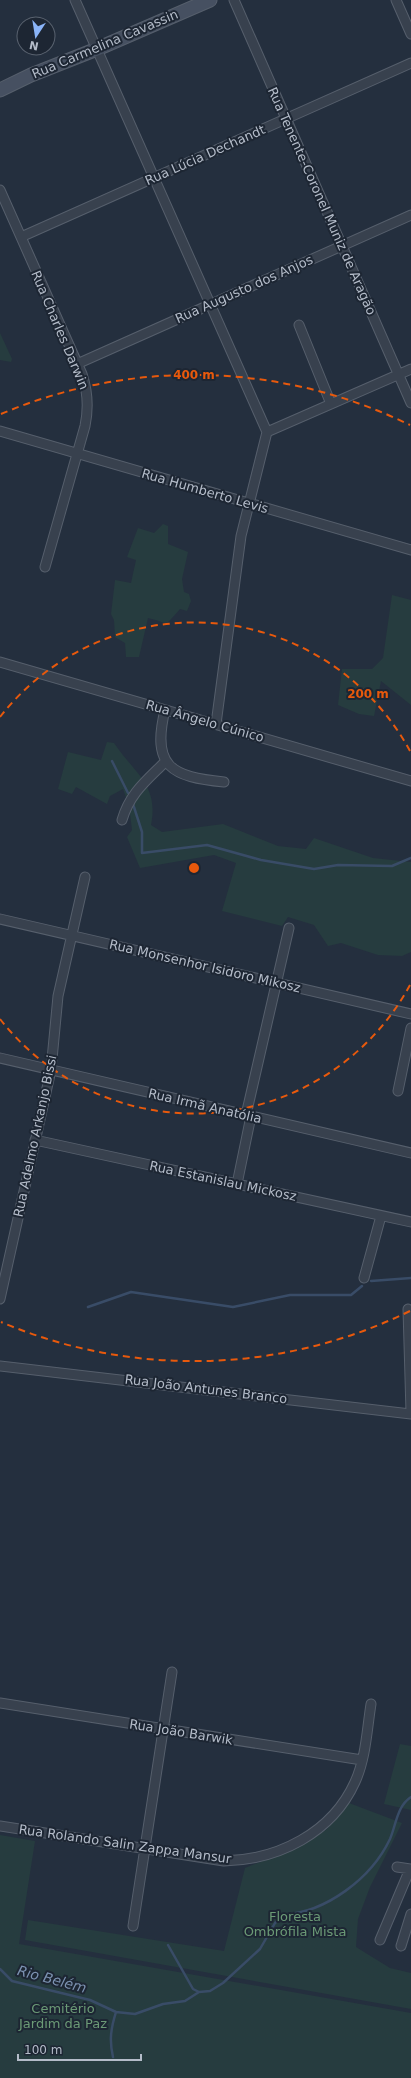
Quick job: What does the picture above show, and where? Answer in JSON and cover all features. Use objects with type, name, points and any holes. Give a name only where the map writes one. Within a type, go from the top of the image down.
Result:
[{"type":"main road","name":"Rua Carmelina Cavassin","points":[[0,90],[31,75],[97,50],[210,0]]},
{"type":"street","points":[[75,0],[267,432],[248,503],[239,545],[216,724]]},
{"type":"street","name":"Rua Tenente-Coronel Muniz de Aragão","points":[[234,0],[411,403]]},
{"type":"street","points":[[396,0],[411,34]]},
{"type":"street","name":"Rua Lúcia Dechandt","points":[[21,237],[411,63]]},
{"type":"street","name":"Rua Charles Darwin","points":[[0,190],[77,364],[85,384],[88,405],[85,426],[45,567]]},
{"type":"street","name":"Rua Augusto dos Anjos","points":[[77,364],[411,215]]},
{"type":"street","points":[[299,325],[331,404]]},
{"type":"street","points":[[267,432],[411,369]]},
{"type":"street","name":"Rua Humberto Levis","points":[[0,431],[411,550]]},
{"type":"street","name":"Rua Ângelo Cúnico","points":[[0,662],[411,781]]},
{"type":"street","points":[[165,710],[161,728],[161,744],[165,762],[173,770],[190,778],[224,782]]},
{"type":"street","points":[[122,820],[126,805],[132,795],[165,762]]},
{"type":"street","name":"Rua Adelmo Arkanjo Bissi","points":[[0,1299],[51,1070],[58,996],[85,877]]},
{"type":"street","name":"Rua Monsenhor Isidoro Mikosz","points":[[0,918],[411,1014]]},
{"type":"street","points":[[237,1184],[249,1116],[289,928]]},
{"type":"street","points":[[398,1091],[411,1028]]},
{"type":"street","name":"Rua Irmã Anatólia","points":[[0,1058],[411,1153]]},
{"type":"street","name":"Rua Estanislau Mickosz","points":[[35,1140],[411,1222]]},
{"type":"street","points":[[364,1278],[381,1216]]},
{"type":"street","points":[[408,1309],[411,1413]]},
{"type":"street","name":"Rua João Antunes Branco","points":[[0,1366],[411,1413]]},
{"type":"street","points":[[133,1926],[172,1672]]},
{"type":"street","name":"Rua João Barwik","points":[[0,1703],[362,1760]]},
{"type":"street","name":"Rua Rolando Salin Zappa Mansur","points":[[0,1826],[224,1861],[252,1859],[280,1851],[306,1838],[329,1820],[348,1795],[355,1782],[362,1760],[371,1704]]},
{"type":"street","points":[[380,1940],[410,1869],[397,1867]]},
{"type":"street","points":[[401,1946],[411,1914]]},
{"type":"green space","points":[[0,333],[12,359],[11,362],[0,360]]},
{"type":"green space","points":[[163,524],[168,526],[168,544],[188,552],[182,579],[184,592],[189,594],[191,601],[187,611],[180,609],[171,620],[166,623],[148,618],[139,657],[126,657],[125,643],[115,637],[114,620],[111,614],[115,580],[131,583],[136,560],[127,557],[138,528],[154,533]]},
{"type":"green space","points":[[392,595],[411,600],[411,705],[381,681],[374,716],[359,714],[338,705],[342,669],[372,669],[383,658]]},
{"type":"green space","points":[[107,742],[114,743],[143,781],[152,800],[153,811],[151,825],[162,832],[223,824],[278,846],[306,849],[314,838],[373,858],[411,862],[411,952],[402,956],[378,955],[341,943],[328,946],[314,925],[288,917],[282,926],[222,911],[236,863],[214,855],[140,868],[127,837],[132,830],[129,806],[123,789],[110,796],[107,804],[76,787],[72,794],[58,789],[68,752],[101,760]]},
{"type":"green space","points":[[400,1744],[411,1746],[411,1810],[384,1804]]},
{"type":"green space","name":"Floresta Ombrófila Mista","points":[[349,1803],[402,1823],[370,1887],[358,1919],[356,1947],[390,1968],[411,1973],[411,2009],[25,1940],[28,1920],[224,1951],[245,1868],[305,1844],[327,1829]]},
{"type":"green space","name":"Cemitério Jardim da Paz","points":[[0,1835],[35,1841],[19,1944],[411,2013],[411,2078],[0,2078]]},
{"type":"waterway","points":[[112,761],[128,793]]},
{"type":"waterway","points":[[133,804],[142,832],[142,853],[207,845],[261,860],[314,869],[338,865],[392,866],[411,858]]},
{"type":"waterway","points":[[371,1281],[411,1278]]},
{"type":"waterway","points":[[88,1307],[131,1292],[233,1307],[290,1295],[351,1295],[362,1286]]},
{"type":"waterway","name":"Rio Belém","points":[[0,1969],[12,1981],[90,2000],[116,2012],[135,2014],[163,2004],[185,2001],[199,1992],[210,1991],[223,1983],[260,1949],[275,1923],[283,1915],[299,1913],[331,1900],[346,1891],[359,1880],[382,1854],[390,1839],[403,1805],[411,1797]]},
{"type":"waterway","points":[[168,1945],[193,1989],[199,1992]]},
{"type":"waterway","points":[[113,2057],[111,2034],[116,2012]]}]
